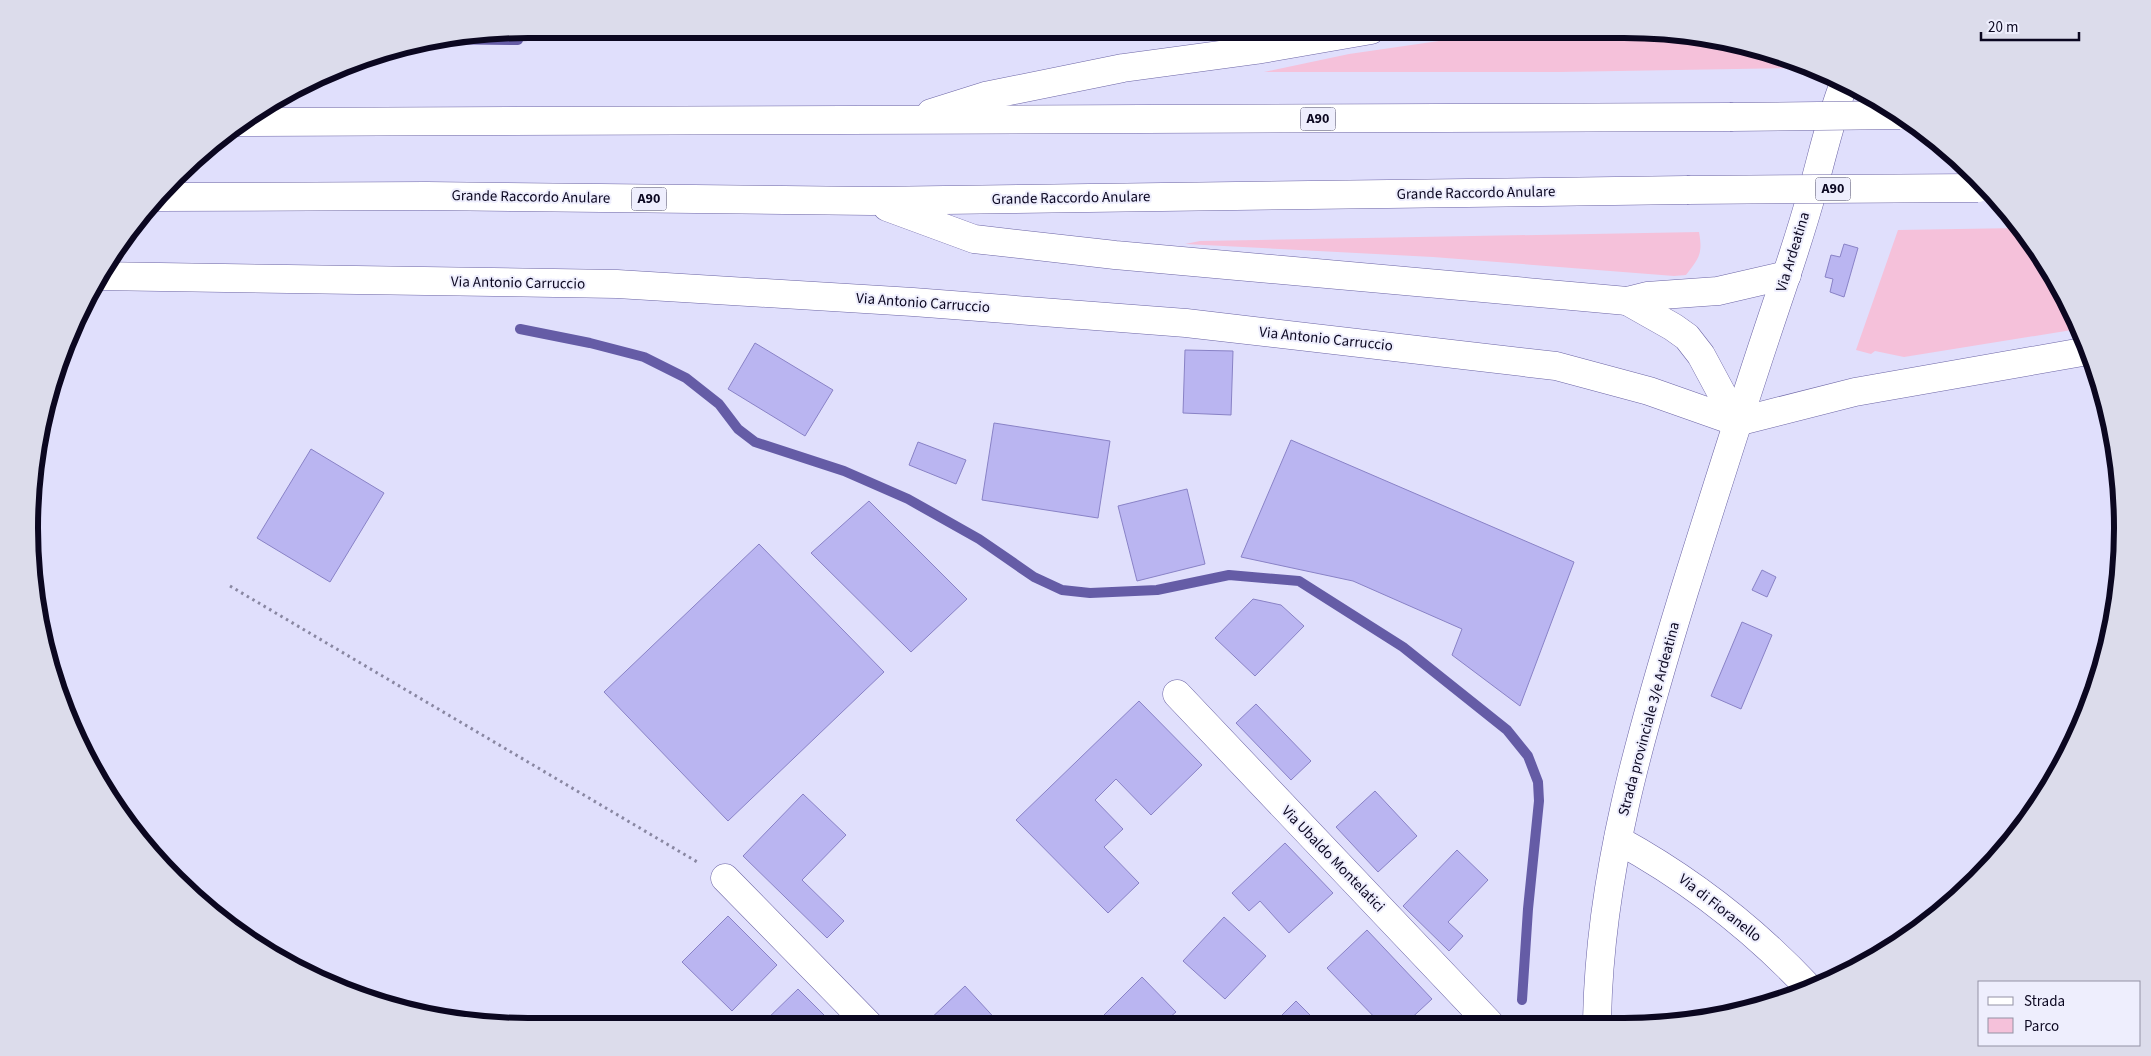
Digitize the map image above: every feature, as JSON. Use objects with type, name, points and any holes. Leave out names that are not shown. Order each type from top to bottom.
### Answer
[{"type":"main road","points":[[907,121],[985,96],[1105,72],[1325,38]]},
{"type":"main road","name":"Via Ardeatina","points":[[1737,422],[1787,276],[1842,89]]},
{"type":"main road","name":"A90","points":[[252,122],[907,121],[1888,115]]},
{"type":"main road","name":"Grande Raccordo Anulare","points":[[166,197],[427,196],[871,201],[1976,188]]},
{"type":"main road","points":[[871,201],[974,238],[1115,255],[1627,301],[1647,296],[1718,291],[1787,276]]},
{"type":"main road","name":"Via Antonio Carruccio","points":[[107,276],[617,284],[913,302],[1186,323],[1556,366],[1649,391],[1737,422]]},
{"type":"main road","points":[[1627,301],[1674,327],[1687,337],[1701,355],[1737,422],[1855,392],[2080,351]]},
{"type":"main road","name":"Strada provinciale 3/e Ardeatina","points":[[1597,1018],[1597,989],[1606,911],[1618,840],[1652,696],[1737,422]]},
{"type":"main road","name":"Via Ubaldo Montelatici","points":[[1177,694],[1484,1018]]},
{"type":"main road","name":"Via di Fioranello","points":[[1618,840],[1676,873],[1742,923],[1779,955],[1805,983]]},
{"type":"main road","points":[[725,878],[862,1018]]},
{"type":"path","points":[[230,586],[725,878]]},
{"type":"green space","points":[[1460,38],[1655,39],[1719,47],[1750,54],[1792,68],[1559,72],[1264,72],[1349,54]]},
{"type":"green space","points":[[2011,228],[2048,283],[2072,330],[1904,357],[1875,351],[1871,354],[1856,350],[1898,230]]},
{"type":"green space","points":[[1699,232],[1700,251],[1697,260],[1686,275],[1674,276],[1433,257],[1185,244],[1200,241]]},
{"type":"building","points":[[1844,244],[1858,248],[1844,297],[1830,292],[1833,279],[1825,277],[1831,255],[1840,257]]},
{"type":"building","points":[[755,343],[833,390],[805,436],[728,389]]},
{"type":"building","points":[[1185,350],[1233,351],[1231,415],[1183,413]]},
{"type":"building","points":[[994,423],[1110,441],[1098,518],[982,500]]},
{"type":"building","points":[[1291,440],[1574,562],[1520,706],[1452,655],[1462,629],[1353,581],[1241,557]]},
{"type":"building","points":[[918,442],[966,460],[956,484],[909,465]]},
{"type":"building","points":[[311,449],[384,493],[330,582],[257,538]]},
{"type":"building","points":[[1187,489],[1205,564],[1137,581],[1118,506]]},
{"type":"building","points":[[869,501],[967,599],[911,652],[811,553]]},
{"type":"building","points":[[759,544],[884,672],[728,821],[604,692]]},
{"type":"building","points":[[1762,570],[1776,577],[1767,597],[1752,590]]},
{"type":"building","points":[[1253,599],[1281,605],[1304,626],[1255,676],[1215,638]]},
{"type":"building","points":[[1742,622],[1772,635],[1741,709],[1711,696]]},
{"type":"building","points":[[1139,701],[1202,765],[1151,815],[1116,779],[1095,800],[1123,829],[1104,847],[1139,883],[1108,913],[1016,820]]},
{"type":"building","points":[[1256,704],[1311,761],[1291,780],[1236,723]]},
{"type":"building","points":[[1375,791],[1417,836],[1378,872],[1336,827]]},
{"type":"building","points":[[803,794],[846,835],[802,880],[844,921],[827,938],[743,856]]},
{"type":"building","points":[[1285,843],[1333,893],[1289,933],[1260,901],[1249,911],[1232,893]]},
{"type":"building","points":[[1457,850],[1488,880],[1448,922],[1463,936],[1449,951],[1403,906]]},
{"type":"building","points":[[728,916],[777,965],[732,1011],[682,962]]},
{"type":"building","points":[[1224,917],[1266,956],[1225,999],[1183,961]]},
{"type":"building","points":[[1367,930],[1432,999],[1411,1018],[1375,1018],[1327,968]]},
{"type":"building","points":[[1142,977],[1176,1012],[1169,1018],[1101,1018]]},
{"type":"building","points":[[965,986],[995,1018],[931,1018]]},
{"type":"building","points":[[798,989],[827,1018],[768,1018]]},
{"type":"building","points":[[1296,1001],[1313,1018],[1279,1018]]},
{"type":"waterway","points":[[489,40],[518,40]]},
{"type":"waterway","points":[[520,329],[590,343],[644,357],[686,378],[719,404],[738,429],[755,442],[844,471],[908,499],[979,539],[1034,577],[1062,590],[1090,593],[1157,590],[1229,575],[1299,581],[1403,647],[1507,730],[1528,756],[1538,782],[1539,801],[1528,909],[1522,1000]]}]
